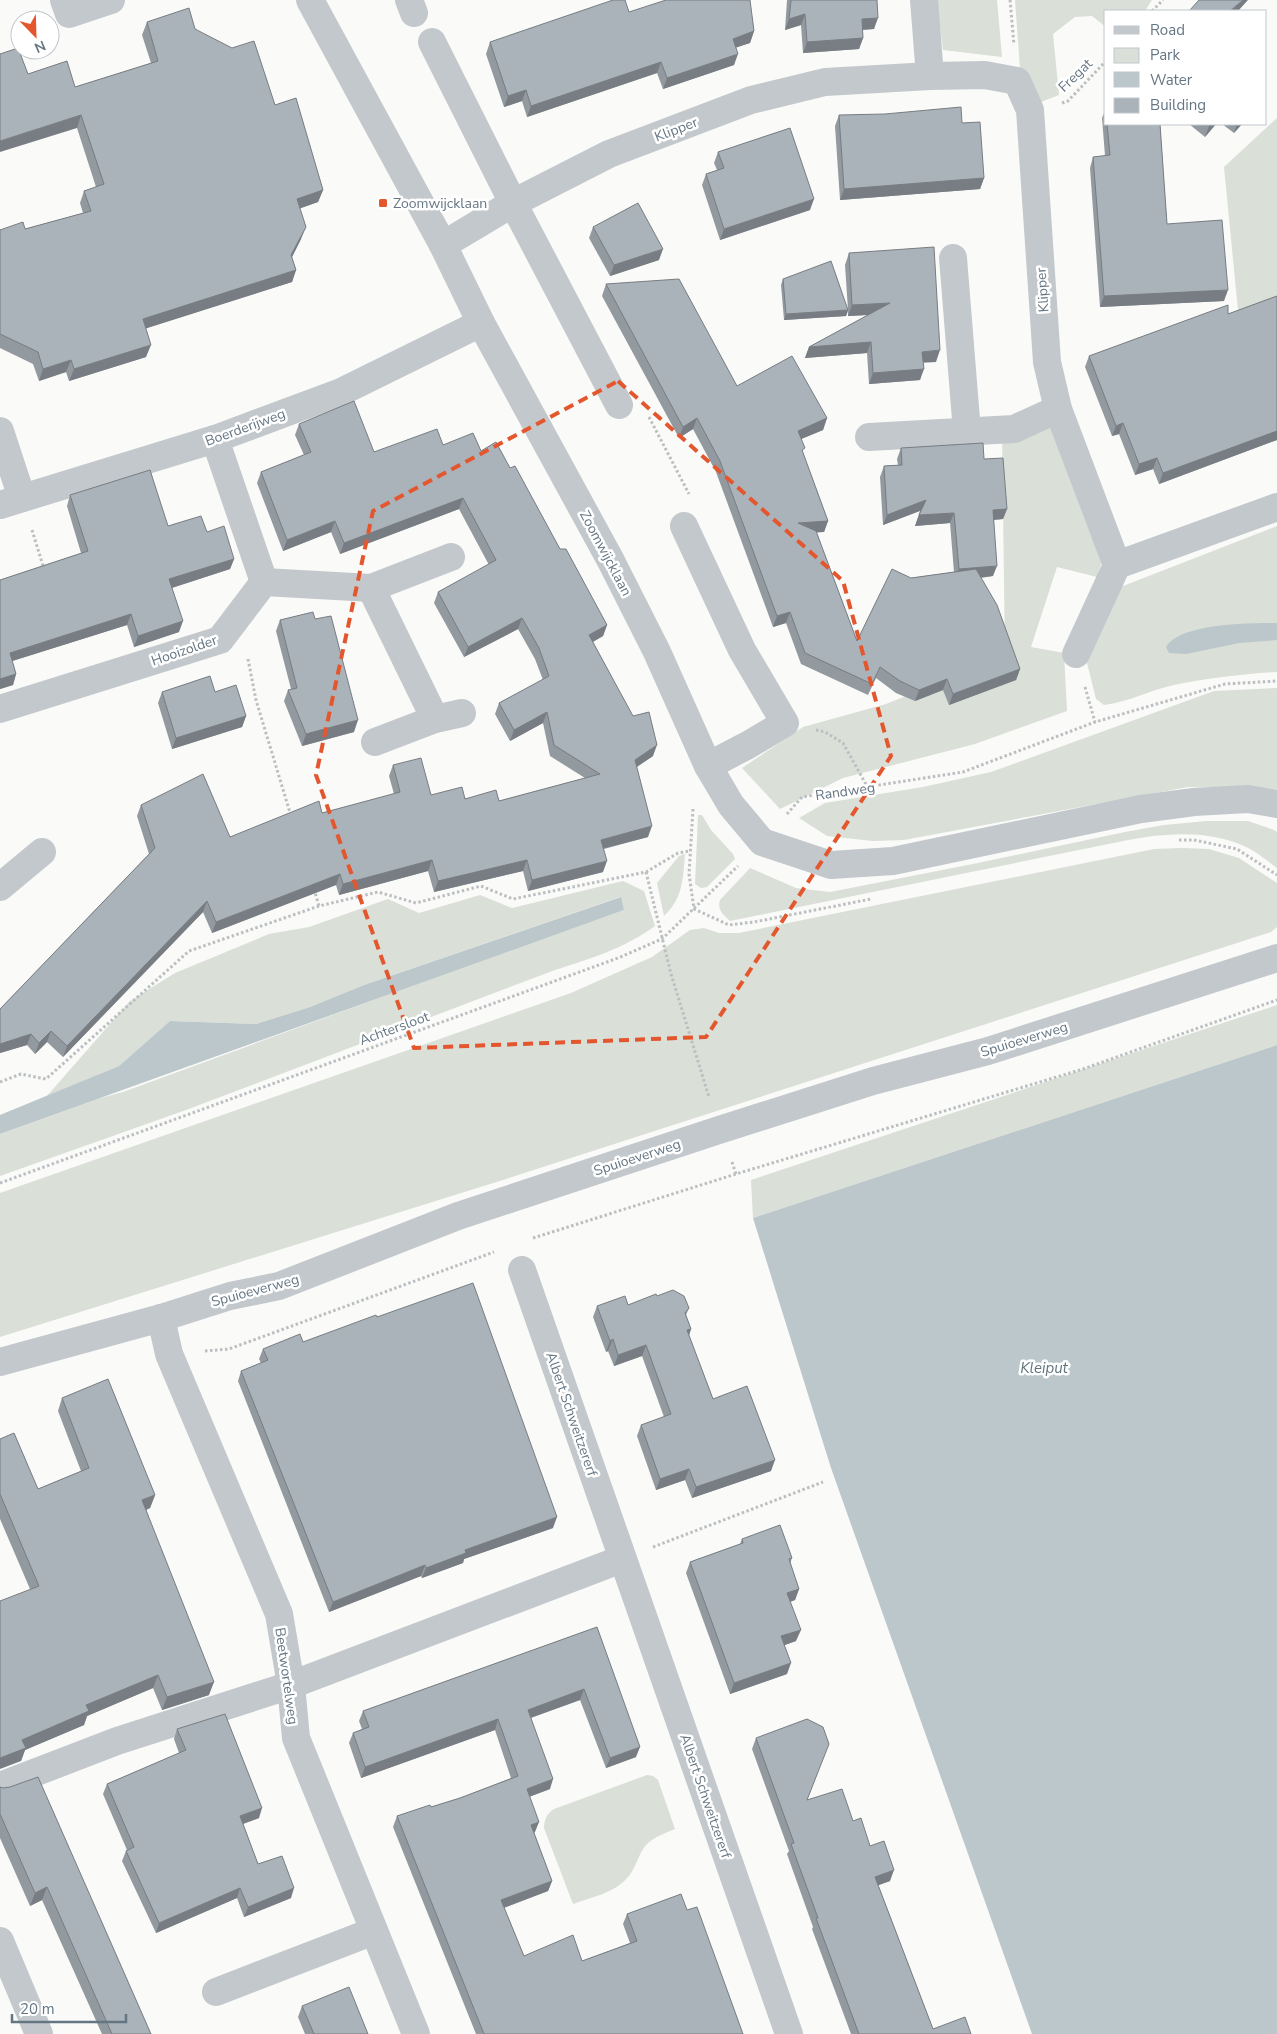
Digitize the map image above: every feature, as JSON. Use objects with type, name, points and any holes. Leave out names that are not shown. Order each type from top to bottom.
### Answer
[{"type":"street","points":[[64,0],[69,14],[111,0]]},
{"type":"street","name":"Zoomwijcklaan","points":[[310,0],[443,246],[481,323],[615,569],[657,652],[708,766],[731,806],[762,842]]},
{"type":"street","points":[[924,0],[930,76]]},
{"type":"street","points":[[432,42],[512,203],[619,405]]},
{"type":"street","name":"Klipper","points":[[443,246],[512,203],[610,154],[751,100],[825,82],[985,75],[1017,81],[1030,110],[1047,362],[1058,409],[1117,565]]},
{"type":"street","points":[[954,258],[967,432]]},
{"type":"street","name":"Boerderijweg","points":[[11,501],[214,439],[340,392],[481,323]]},
{"type":"street","points":[[869,437],[1014,429],[1058,409]]},
{"type":"street","points":[[0,431],[11,501]]},
{"type":"street","points":[[214,439],[264,582],[371,588],[451,557]]},
{"type":"street","points":[[1076,654],[1117,565],[1277,507]]},
{"type":"street","points":[[684,526],[742,650],[785,723],[708,766]]},
{"type":"street","name":"Hooizolder","points":[[0,709],[220,640],[264,582]]},
{"type":"street","points":[[371,588],[435,719]]},
{"type":"street","points":[[375,742],[435,719],[462,713]]},
{"type":"street","points":[[762,842],[831,865],[893,861],[1141,809],[1194,802],[1248,799],[1277,804]]},
{"type":"street","points":[[0,887],[42,852]]},
{"type":"street","name":"Spuioeverweg","points":[[0,1362],[161,1318],[230,1296],[279,1286],[458,1216],[719,1130],[873,1082],[988,1051],[1277,958]]},
{"type":"street","name":"Albert Schweitzererf","points":[[522,1270],[789,2034]]},
{"type":"street","name":"Beetwortelweg","points":[[161,1318],[168,1354],[279,1614],[291,1685],[296,1738],[416,2034]]},
{"type":"street","points":[[0,1786],[117,1741],[291,1685],[622,1559]]},
{"type":"street","points":[[216,1992],[374,1931]]},
{"type":"street","points":[[0,1941],[39,2034]]},
{"type":"path","points":[[1010,0],[1017,81]]},
{"type":"path","points":[[1153,10],[1163,0]]},
{"type":"path","name":"Fregat","points":[[1030,110],[1068,101],[1104,63]]},
{"type":"path","points":[[619,405],[649,416],[692,499],[684,526]]},
{"type":"path","points":[[11,501],[45,572]]},
{"type":"path","points":[[241,612],[256,700],[293,822]]},
{"type":"path","name":"Randweg","points":[[762,842],[802,797],[963,772],[1095,722],[1225,684],[1277,681]]},
{"type":"path","points":[[785,723],[825,732],[844,742],[868,788]]},
{"type":"path","points":[[708,766],[692,812],[689,874],[694,909],[729,925],[754,922],[880,896]]},
{"type":"path","points":[[1177,840],[1194,840],[1237,849],[1277,875]]},
{"type":"path","name":"Achtersloot","points":[[0,1183],[609,962],[662,939],[762,842]]},
{"type":"path","points":[[0,1082],[21,1074],[46,1079],[189,951],[318,906],[378,892],[416,903],[481,886],[513,899],[646,872],[678,853],[690,851]]},
{"type":"path","points":[[646,872],[662,939],[698,1058]]},
{"type":"path","points":[[313,887],[318,906]]},
{"type":"path","points":[[530,1239],[1083,1069],[1277,1000]]},
{"type":"path","points":[[168,1354],[229,1349],[503,1248]]},
{"type":"path","points":[[622,1559],[823,1482]]},
{"type":"highlighted area","points":[[618,381],[843,581],[891,756],[706,1037],[414,1048],[316,775],[373,511]]},
{"type":"green space","points":[[936,0],[997,0],[1002,57],[943,50]]},
{"type":"green space","points":[[1015,0],[1152,0],[1146,10],[1104,10],[1104,25],[1092,16],[1075,17],[1053,34],[1059,95],[1041,102],[1020,68]]},
{"type":"green space","points":[[1277,118],[1277,310],[1240,331],[1224,167]]},
{"type":"green space","points":[[1053,427],[1102,561],[1097,577],[1057,567],[1031,647],[1064,653],[1067,711],[975,744],[843,778],[780,809],[742,768],[803,727],[886,704],[1005,657],[1002,431]]},
{"type":"green space","points":[[1277,526],[1277,672],[1226,677],[1165,687],[1104,705],[1096,699],[1087,663],[1088,654],[1118,588]]},
{"type":"green space","points":[[1277,688],[1277,789],[1188,787],[904,840],[873,841],[827,836],[799,818],[825,803],[923,787],[991,772],[1214,691]]},
{"type":"green space","points":[[698,815],[702,815],[711,830],[733,854],[735,859],[707,887],[701,888],[695,884]]},
{"type":"green space","points":[[1207,821],[1248,821],[1277,832],[1277,868],[1244,846],[1216,837],[1187,834],[1157,836],[1128,840],[730,921],[721,912],[719,907],[720,900],[750,868],[796,888],[830,892],[1125,832],[1164,825]]},
{"type":"green space","points":[[1154,849],[1209,849],[1239,858],[1277,883],[1277,927],[1271,932],[506,1179],[0,1337],[0,1193],[571,993],[652,957],[690,930],[704,928],[719,933],[739,933]]},
{"type":"green space","points":[[685,854],[681,888],[675,902],[664,916],[657,883],[679,856]]},
{"type":"green space","points":[[623,881],[644,891],[655,926],[632,941],[186,1110],[0,1176],[0,1134],[97,1099],[123,1092],[624,910],[620,897],[364,985],[310,1007],[256,1024],[170,1021],[119,1066],[47,1096],[130,1001],[175,973],[269,934],[309,927],[388,899],[419,913],[480,895],[512,908]]},
{"type":"green space","points":[[1277,1005],[1277,1045],[753,1218],[751,1180]]},
{"type":"green space","points":[[647,1775],[653,1776],[658,1780],[675,1829],[657,1837],[646,1845],[630,1874],[617,1887],[573,1904],[544,1828],[546,1817],[554,1809]]},
{"type":"water","points":[[1277,623],[1277,640],[1239,643],[1186,654],[1169,653],[1166,647],[1174,639],[1200,629],[1234,624]]},
{"type":"water","points":[[621,897],[624,910],[0,1134],[0,1115],[119,1066],[170,1021],[256,1024],[310,1007],[364,985]]},
{"type":"water","name":"Kleiput","points":[[1277,1045],[1277,2034],[1032,2034],[831,1468],[753,1218]]},
{"type":"building","points":[[613,0],[625,0],[629,12],[666,0],[750,0],[754,31],[733,39],[738,54],[667,78],[661,62],[531,106],[526,90],[508,96],[490,42]]},
{"type":"building","points":[[791,0],[877,0],[878,18],[862,19],[863,38],[807,42],[805,14],[789,19]]},
{"type":"building","points":[[1199,0],[1243,0],[1231,10],[1190,10]]},
{"type":"building","points":[[189,8],[195,29],[232,48],[254,41],[275,105],[296,98],[323,190],[297,199],[306,227],[291,255],[296,270],[143,319],[151,345],[74,369],[71,360],[43,369],[38,352],[0,334],[0,230],[23,222],[25,229],[91,211],[84,191],[104,184],[81,115],[0,141],[0,54],[10,51],[10,60],[23,60],[28,74],[67,61],[75,87],[158,61],[147,22]]},
{"type":"building","points":[[961,107],[962,123],[980,122],[984,178],[844,189],[839,115],[885,114]]},
{"type":"building","points":[[1107,125],[1160,125],[1167,224],[1222,220],[1228,290],[1104,296],[1093,157],[1110,155]]},
{"type":"building","points":[[790,128],[814,199],[724,229],[706,174],[724,168],[718,152]]},
{"type":"building","points":[[638,203],[663,249],[614,265],[593,227]]},
{"type":"building","points":[[934,247],[940,350],[922,352],[924,369],[873,373],[871,342],[809,347],[890,303],[852,305],[849,253]]},
{"type":"building","points":[[831,261],[848,310],[786,314],[783,279]]},
{"type":"building","points":[[679,279],[737,386],[792,356],[827,418],[798,431],[805,448],[802,450],[828,521],[798,523],[816,531],[857,641],[892,569],[911,578],[976,569],[997,605],[1020,669],[953,694],[947,679],[919,690],[900,681],[880,667],[872,684],[805,653],[790,612],[777,616],[720,461],[697,418],[683,427],[606,284]]},
{"type":"building","points":[[1277,296],[1277,431],[1163,473],[1157,458],[1139,464],[1123,423],[1116,426],[1089,356],[1228,305],[1228,314]]},
{"type":"building","points":[[354,401],[374,452],[437,429],[443,445],[473,433],[481,451],[496,442],[510,468],[515,466],[560,549],[566,549],[607,625],[589,635],[633,716],[649,712],[657,745],[635,760],[652,826],[601,840],[607,861],[532,880],[527,860],[438,881],[432,860],[343,884],[340,874],[216,922],[207,901],[67,1046],[51,1031],[39,1043],[31,1034],[0,1044],[0,1009],[155,848],[141,805],[203,774],[230,837],[319,801],[322,813],[400,792],[393,765],[421,758],[431,795],[462,787],[465,799],[496,790],[499,801],[600,774],[554,745],[547,712],[514,730],[499,703],[549,676],[539,648],[522,618],[468,647],[438,592],[496,560],[463,498],[344,543],[335,521],[287,540],[261,472],[311,452],[299,424]]},
{"type":"building","points":[[983,443],[984,459],[1003,458],[1007,509],[993,510],[997,566],[959,569],[954,513],[919,515],[926,500],[887,515],[884,466],[902,465],[901,448]]},
{"type":"building","points":[[150,470],[168,526],[201,516],[207,532],[224,526],[234,559],[169,579],[183,621],[138,636],[131,614],[10,653],[16,674],[0,679],[0,580],[88,551],[70,495]]},
{"type":"building","points":[[313,612],[315,619],[331,616],[358,720],[306,734],[288,690],[297,688],[280,620]]},
{"type":"building","points":[[210,676],[215,692],[236,685],[246,716],[176,738],[162,692]]},
{"type":"building","points":[[473,1283],[557,1517],[465,1550],[466,1553],[426,1568],[425,1565],[333,1602],[241,1371],[268,1360],[263,1349],[300,1334],[303,1342],[376,1315],[377,1317]]},
{"type":"building","points":[[673,1290],[684,1296],[689,1308],[685,1313],[691,1329],[687,1330],[713,1399],[747,1386],[775,1460],[696,1487],[689,1469],[660,1479],[641,1425],[671,1414],[646,1345],[618,1355],[613,1339],[610,1341],[597,1306],[625,1296],[628,1305],[656,1294],[657,1296]]},
{"type":"building","points":[[108,1379],[155,1495],[142,1500],[214,1682],[167,1697],[158,1675],[86,1705],[89,1711],[22,1740],[26,1748],[0,1758],[0,1601],[39,1586],[0,1494],[0,1439],[14,1433],[38,1489],[89,1468],[62,1398]]},
{"type":"building","points":[[780,1525],[792,1558],[789,1559],[799,1589],[787,1593],[801,1630],[781,1636],[791,1663],[734,1683],[690,1562],[743,1543],[742,1539]]},
{"type":"building","points":[[597,1627],[640,1747],[610,1758],[584,1689],[528,1710],[553,1779],[527,1789],[539,1822],[531,1825],[552,1881],[501,1900],[524,1956],[573,1935],[582,1961],[637,1941],[627,1914],[681,1894],[687,1910],[697,1907],[743,2034],[484,2034],[397,1816],[430,1805],[431,1807],[460,1798],[518,1776],[498,1719],[365,1767],[353,1733],[369,1727],[363,1711]]},
{"type":"building","points":[[225,1714],[262,1808],[240,1816],[258,1864],[282,1856],[294,1888],[248,1907],[240,1888],[159,1923],[126,1851],[134,1847],[107,1784],[186,1750],[177,1729]]},
{"type":"building","points":[[807,1719],[823,1727],[829,1744],[807,1800],[842,1789],[853,1821],[861,1818],[870,1846],[884,1841],[894,1870],[875,1877],[933,2029],[965,2017],[971,2034],[859,2034],[816,1918],[818,1918],[791,1844],[794,1843],[756,1738]]},
{"type":"building","points":[[38,1777],[151,2034],[112,2034],[47,1887],[35,1893],[0,1814],[0,1787],[10,1787]]},
{"type":"building","points":[[349,1987],[368,2034],[314,2034],[302,2006]]},
{"type":"place","name":"Zoomwijcklaan","points":[[383,203]]}]
